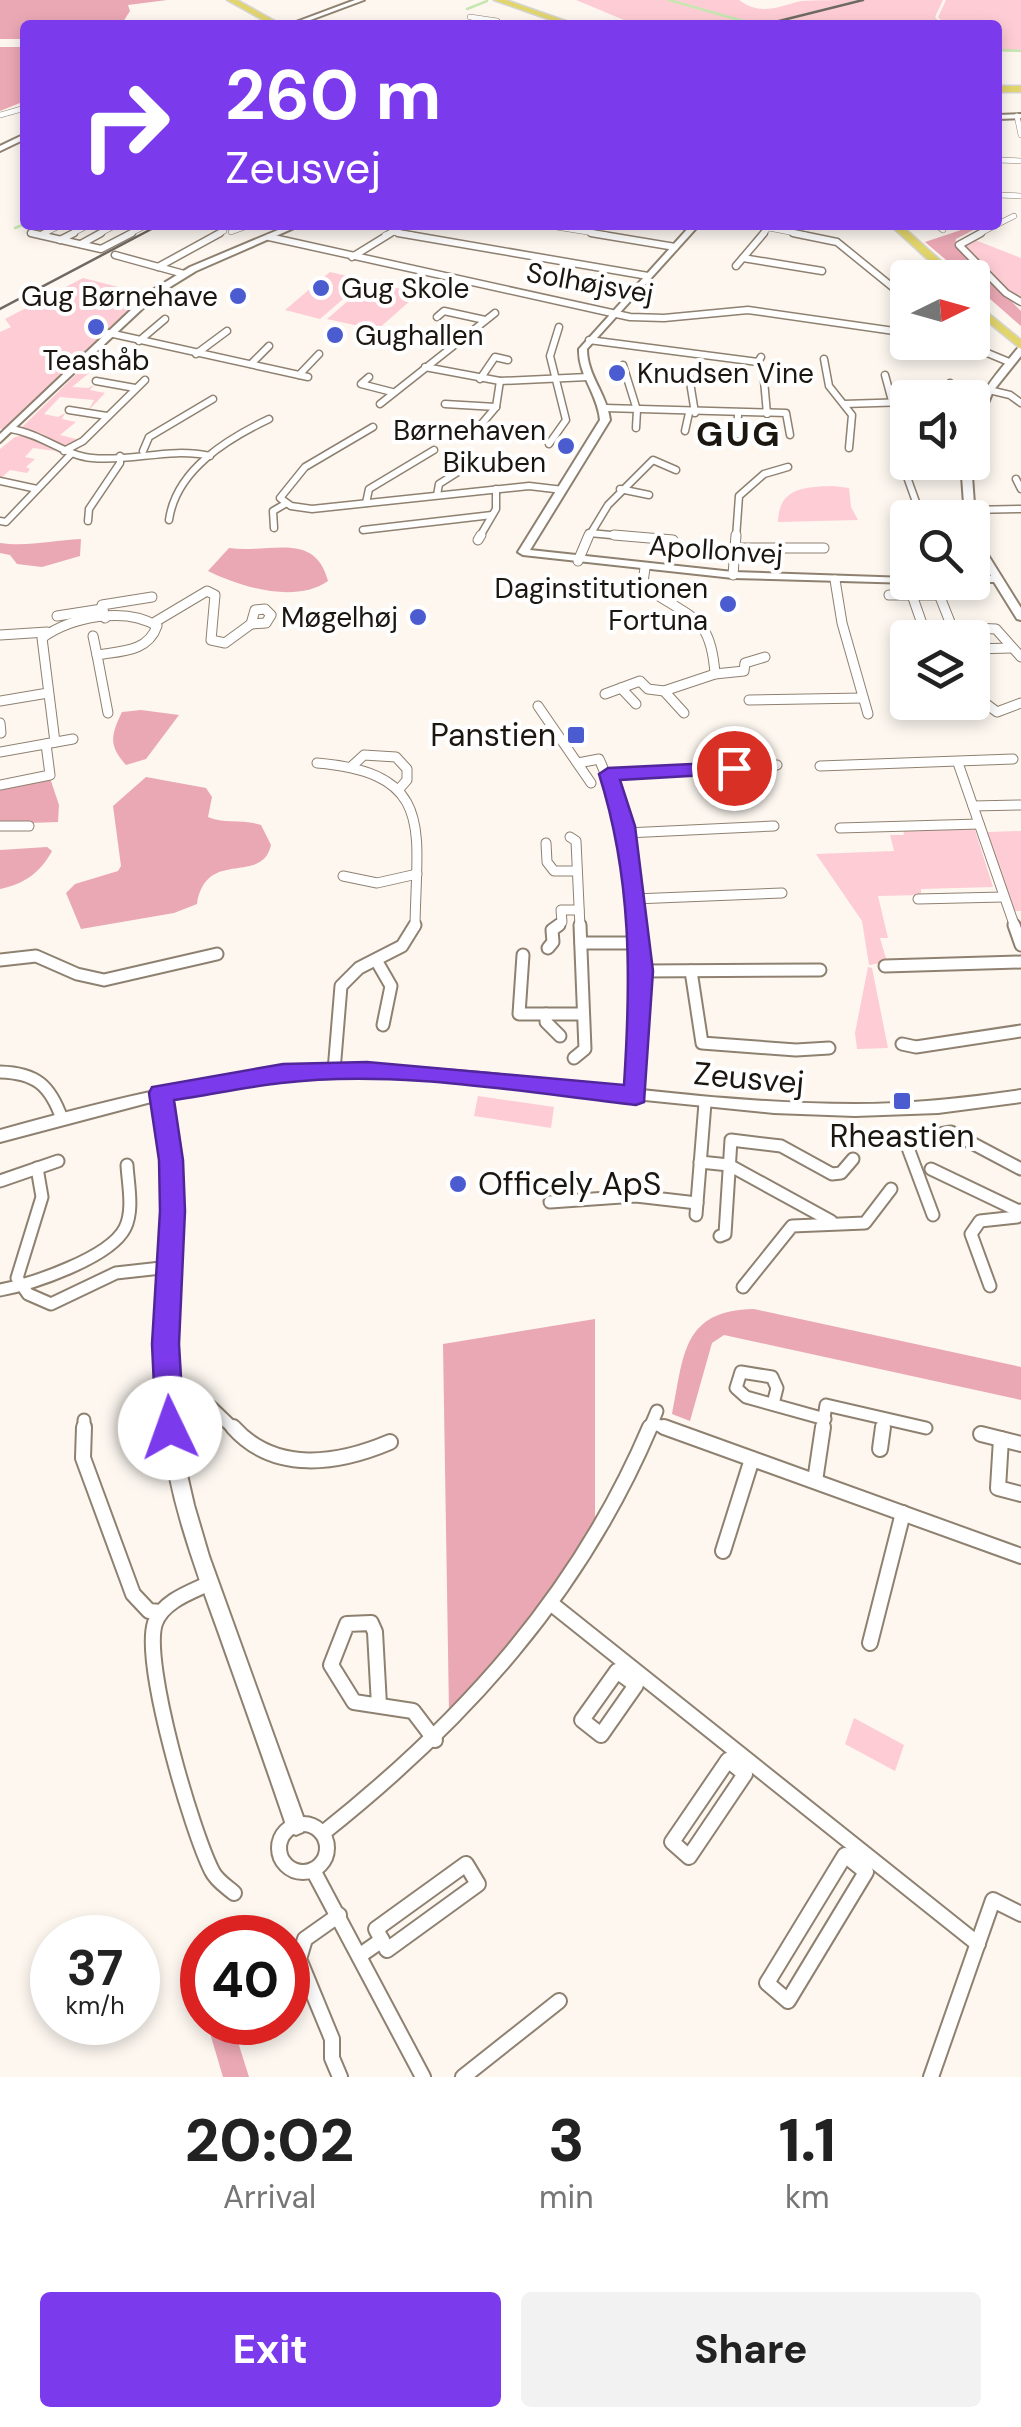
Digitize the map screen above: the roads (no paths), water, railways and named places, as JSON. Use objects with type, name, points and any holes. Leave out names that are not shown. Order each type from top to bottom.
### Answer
[{"type":"highway","points":[[228,0],[254,20]]},
{"type":"highway","points":[[228,0],[268,20]]},
{"type":"highway","points":[[497,0],[546,20]]},
{"type":"highway","points":[[497,0],[558,20]]},
{"type":"highway","points":[[511,0],[571,20]]},
{"type":"highway","points":[[523,0],[573,20]]},
{"type":"highway","points":[[245,15],[258,20]]},
{"type":"highway","points":[[889,230],[923,260]]},
{"type":"highway","points":[[900,230],[935,260]]},
{"type":"highway","points":[[990,307],[1021,334]]},
{"type":"highway","points":[[990,320],[1021,348]]},
{"type":"street","points":[[307,20],[365,0]]},
{"type":"street","points":[[317,20],[365,0]]},
{"type":"street","points":[[470,17],[490,20]]},
{"type":"street","points":[[1019,116],[1021,135]]},
{"type":"street","points":[[1002,222],[1014,216]]},
{"type":"street","points":[[40,235],[51,230]]},
{"type":"street","points":[[60,240],[79,230]]},
{"type":"street","points":[[80,244],[107,230]]},
{"type":"street","points":[[31,233],[103,248],[137,230]]},
{"type":"street","points":[[158,267],[234,230]]},
{"type":"street","points":[[0,439],[149,296],[184,274],[285,230]]},
{"type":"street","points":[[352,258],[396,230]]},
{"type":"street","points":[[574,230],[675,247]]},
{"type":"street","points":[[274,528],[273,510],[286,504],[312,509],[496,489],[537,486],[564,490],[602,432],[605,408],[582,360],[589,340],[690,230]]},
{"type":"street","points":[[736,266],[767,230]]},
{"type":"street","points":[[786,230],[836,242],[890,285]]},
{"type":"street","points":[[988,230],[960,245],[1021,302]]},
{"type":"street","points":[[392,232],[648,276]]},
{"type":"street","name":"Solhøjsvej","points":[[268,237],[613,314],[664,318],[748,310],[890,330]]},
{"type":"street","points":[[116,255],[184,274]]},
{"type":"street","points":[[743,258],[822,271]]},
{"type":"street","points":[[438,317],[444,311],[485,320]]},
{"type":"street","points":[[380,404],[495,313]]},
{"type":"street","points":[[139,340],[165,319]]},
{"type":"street","points":[[549,444],[566,420],[564,400],[548,351],[559,326]]},
{"type":"street","points":[[196,354],[227,331]]},
{"type":"street","points":[[109,333],[308,377]]},
{"type":"street","points":[[406,346],[416,336],[454,344]]},
{"type":"street","points":[[589,340],[755,362],[760,357]]},
{"type":"street","points":[[252,364],[269,346]]},
{"type":"street","points":[[990,387],[1021,348]]},
{"type":"street","points":[[990,352],[1011,360]]},
{"type":"street","points":[[299,375],[319,354]]},
{"type":"street","points":[[480,380],[495,357],[508,360]]},
{"type":"street","points":[[824,359],[829,386],[853,419],[849,448]]},
{"type":"street","points":[[623,364],[637,410],[636,428]]},
{"type":"street","points":[[425,367],[480,380],[556,381],[588,377]]},
{"type":"street","points":[[885,375],[890,394]]},
{"type":"street","points":[[685,431],[692,413],[690,376]]},
{"type":"street","points":[[369,377],[361,384],[392,392]]},
{"type":"street","points":[[0,521],[6,522],[68,452],[146,380]]},
{"type":"street","points":[[764,380],[767,414]]},
{"type":"street","points":[[96,381],[135,388]]},
{"type":"street","points":[[479,427],[496,408],[500,381]]},
{"type":"street","points":[[990,390],[1010,395],[1021,403]]},
{"type":"street","points":[[143,451],[149,437],[214,399]]},
{"type":"street","points":[[844,404],[890,401]]},
{"type":"street","points":[[444,404],[496,408]]},
{"type":"street","points":[[605,408],[738,415],[786,413],[790,435]]},
{"type":"street","points":[[69,410],[107,416]]},
{"type":"street","points":[[737,434],[738,415]]},
{"type":"street","points":[[168,520],[168,510],[181,486],[210,456],[269,420]]},
{"type":"street","points":[[286,504],[281,491],[292,477],[374,426]]},
{"type":"street","points":[[11,429],[38,434],[68,452],[120,456],[172,448],[210,456]]},
{"type":"street","points":[[366,503],[369,489],[434,450]]},
{"type":"street","points":[[88,521],[89,509],[120,463],[120,456]]},
{"type":"street","points":[[578,561],[589,533],[620,488],[654,460],[676,470]]},
{"type":"street","points":[[437,496],[438,484],[454,472],[506,463]]},
{"type":"street","points":[[733,575],[739,496],[764,474],[788,467]]},
{"type":"street","points":[[1016,479],[1021,489]]},
{"type":"street","points":[[0,481],[38,488]]},
{"type":"street","points":[[620,488],[649,495]]},
{"type":"street","points":[[478,540],[498,502],[496,489]]},
{"type":"street","name":"Apollonvej","points":[[564,490],[520,557],[733,575],[890,580]]},
{"type":"street","points":[[990,510],[1021,504]]},
{"type":"street","points":[[363,530],[492,514]]},
{"type":"street","points":[[589,533],[673,540]]},
{"type":"street","points":[[734,548],[824,548]]},
{"type":"street","points":[[990,566],[1019,611]]},
{"type":"street","points":[[645,568],[643,579],[648,589],[707,630],[713,642],[715,674]]},
{"type":"street","points":[[990,579],[996,579]]},
{"type":"street","points":[[836,580],[842,623],[868,714]]},
{"type":"street","points":[[155,622],[207,591],[215,595],[212,640],[224,643],[251,624]]},
{"type":"street","points":[[103,614],[102,605],[152,598]]},
{"type":"street","points":[[940,600],[952,627],[996,630],[1021,657]]},
{"type":"street","points":[[0,635],[47,632],[103,614]]},
{"type":"street","points":[[57,616],[136,614],[155,622]]},
{"type":"street","points":[[97,654],[145,644],[156,634],[155,622]]},
{"type":"street","points":[[0,785],[50,775],[48,693],[40,644],[47,632]]},
{"type":"street","points":[[93,636],[108,713]]},
{"type":"street","points":[[990,648],[1012,648]]},
{"type":"street","points":[[605,694],[640,681],[648,689],[664,691],[715,674],[738,674],[744,671],[744,663],[765,657]]},
{"type":"street","points":[[621,688],[636,704]]},
{"type":"street","points":[[664,691],[684,714]]},
{"type":"street","points":[[0,701],[48,693]]},
{"type":"street","points":[[749,700],[863,698]]},
{"type":"street","points":[[990,707],[997,712],[1021,703]]},
{"type":"street","points":[[538,706],[591,784]]},
{"type":"street","points":[[0,723],[1,732]]},
{"type":"street","points":[[0,752],[73,739]]},
{"type":"street","points":[[352,766],[364,755],[396,757],[407,769],[400,788]]},
{"type":"street","points":[[578,763],[599,758],[608,774],[626,833],[642,971],[636,1096]]},
{"type":"street","points":[[820,766],[1013,759]]},
{"type":"street","points":[[317,763],[352,766],[390,779],[400,788],[414,811],[418,874],[416,929],[402,946],[349,975],[341,986],[334,1071]]},
{"type":"street","points":[[958,763],[1020,941]]},
{"type":"street","points":[[608,774],[777,765]]},
{"type":"street","points":[[973,806],[1021,805]]},
{"type":"street","points":[[840,828],[978,824]]},
{"type":"street","points":[[0,826],[29,826]]},
{"type":"street","points":[[626,833],[774,826]]},
{"type":"street","points":[[570,837],[576,842],[585,1050],[574,1058]]},
{"type":"street","points":[[546,844],[546,862],[554,871],[578,871]]},
{"type":"street","points":[[343,876],[377,882],[418,874]]},
{"type":"street","points":[[634,899],[782,892]]},
{"type":"street","points":[[918,899],[1003,897]]},
{"type":"street","points":[[548,948],[552,930],[562,922],[561,910],[579,910]]},
{"type":"street","points":[[581,943],[639,943]]},
{"type":"street","points":[[0,960],[44,956],[85,978],[104,980],[217,954]]},
{"type":"street","points":[[523,955],[519,1014],[584,1014]]},
{"type":"street","points":[[376,960],[394,987],[393,1002],[383,1025]]},
{"type":"street","points":[[885,966],[1021,962]]},
{"type":"street","points":[[691,970],[702,1043],[796,1050],[829,1048]]},
{"type":"street","points":[[642,971],[820,970]]},
{"type":"street","points":[[546,1014],[546,1022],[560,1036]]},
{"type":"street","points":[[902,1044],[933,1045],[1021,1031]]},
{"type":"street","name":"Zeusvej","points":[[0,1136],[161,1093],[232,1079],[334,1071],[429,1074],[774,1110],[864,1111],[962,1105],[1021,1096]]},
{"type":"street","points":[[0,1072],[26,1074],[47,1084],[62,1118]]},
{"type":"street","points":[[161,1093],[171,1160],[165,1344],[179,1481],[210,1583],[296,1825]]},
{"type":"street","points":[[550,1202],[636,1196],[696,1209],[705,1103]]},
{"type":"street","points":[[934,1215],[908,1148],[916,1138],[951,1132],[1021,1170]]},
{"type":"street","points":[[720,1236],[725,1234],[731,1140],[781,1146],[832,1174],[842,1173],[852,1159]]},
{"type":"street","points":[[0,1182],[58,1161]]},
{"type":"street","points":[[700,1162],[728,1165],[841,1226],[865,1223],[891,1189]]},
{"type":"street","points":[[0,1290],[22,1287],[53,1274],[123,1232],[128,1165]]},
{"type":"street","points":[[37,1168],[44,1187],[42,1197],[17,1268],[22,1287],[38,1302],[58,1303],[114,1274],[170,1267]]},
{"type":"street","points":[[931,1170],[1021,1211],[1017,1216],[980,1221],[970,1234],[990,1286]]},
{"type":"street","points":[[743,1288],[807,1208]]},
{"type":"street","points":[[792,1226],[832,1221]]},
{"type":"street","points":[[774,1404],[825,1419]]},
{"type":"street","points":[[170,1414],[210,1406],[254,1446],[298,1460],[357,1456],[390,1442]]},
{"type":"street","points":[[815,1481],[826,1406],[926,1428]]},
{"type":"street","points":[[323,1833],[378,1792],[436,1740],[518,1653],[605,1528],[654,1417],[752,1459],[1021,1556]]},
{"type":"street","points":[[880,1449],[884,1418]]},
{"type":"street","points":[[84,1420],[83,1458],[133,1594],[149,1611],[161,1612]]},
{"type":"street","points":[[980,1434],[1021,1444]]},
{"type":"street","points":[[1001,1439],[998,1488],[1021,1494]]},
{"type":"street","points":[[724,1550],[752,1459]]},
{"type":"street","points":[[870,1643],[903,1513]]},
{"type":"street","points":[[210,1583],[176,1598],[161,1612],[153,1630],[154,1678],[213,1874],[234,1892]]},
{"type":"street","points":[[554,1605],[629,1672],[858,1857],[978,1944]]},
{"type":"street","points":[[379,1705],[375,1632],[371,1623],[360,1620],[348,1624],[331,1666],[354,1702],[413,1711],[436,1740]]},
{"type":"street","points":[[728,1760],[740,1761],[746,1774],[690,1857],[672,1842],[728,1760]]},
{"type":"street","points":[[311,1824],[323,1833],[324,1857],[314,1870],[292,1871],[282,1860],[281,1844],[296,1825],[311,1824]]},
{"type":"street","points":[[845,1856],[858,1857],[866,1872],[788,2001],[767,1982],[845,1856]]},
{"type":"street","points":[[466,1864],[478,1884],[387,1950],[382,1940],[376,1929],[466,1864]]},
{"type":"street","points":[[314,1870],[424,2077]]},
{"type":"street","points":[[931,2077],[993,1900],[1021,1914]]},
{"type":"street","points":[[339,1915],[305,1939],[299,1959],[332,2039],[332,2058],[340,2077]]},
{"type":"street","points":[[360,1956],[382,1940]]},
{"type":"street","points":[[463,2077],[559,2001]]},
{"type":"waterway","points":[[669,0],[739,20]]},
{"type":"waterway","points":[[467,9],[487,1]]},
{"type":"waterway","points":[[1002,50],[1021,51]]},
{"type":"waterway","points":[[15,228],[20,226]]},
{"type":"railway","points":[[783,20],[863,0]]},
{"type":"railway","points":[[0,309],[150,230]]},
{"type":"place","name":"Gug Skole","points":[[321,288]]},
{"type":"place","name":"Gug Børnehave","points":[[238,296]]},
{"type":"place","name":"Teashåb","points":[[96,327]]},
{"type":"place","name":"Gughallen","points":[[335,335]]},
{"type":"place","name":"Knudsen Vine","points":[[617,373]]},
{"type":"place","name":"Børnehaven Bikuben","points":[[566,446]]},
{"type":"place","name":"Daginstitutionen Fortuna","points":[[728,604]]},
{"type":"place","name":"Møgelhøj","points":[[418,617]]},
{"type":"place","name":"Panstien","points":[[576,735]]},
{"type":"place","name":"Rheastien","points":[[902,1101]]},
{"type":"place","name":"Officely ApS","points":[[458,1184]]},
{"type":"district","name":"GUG","points":[[739,434]]}]
